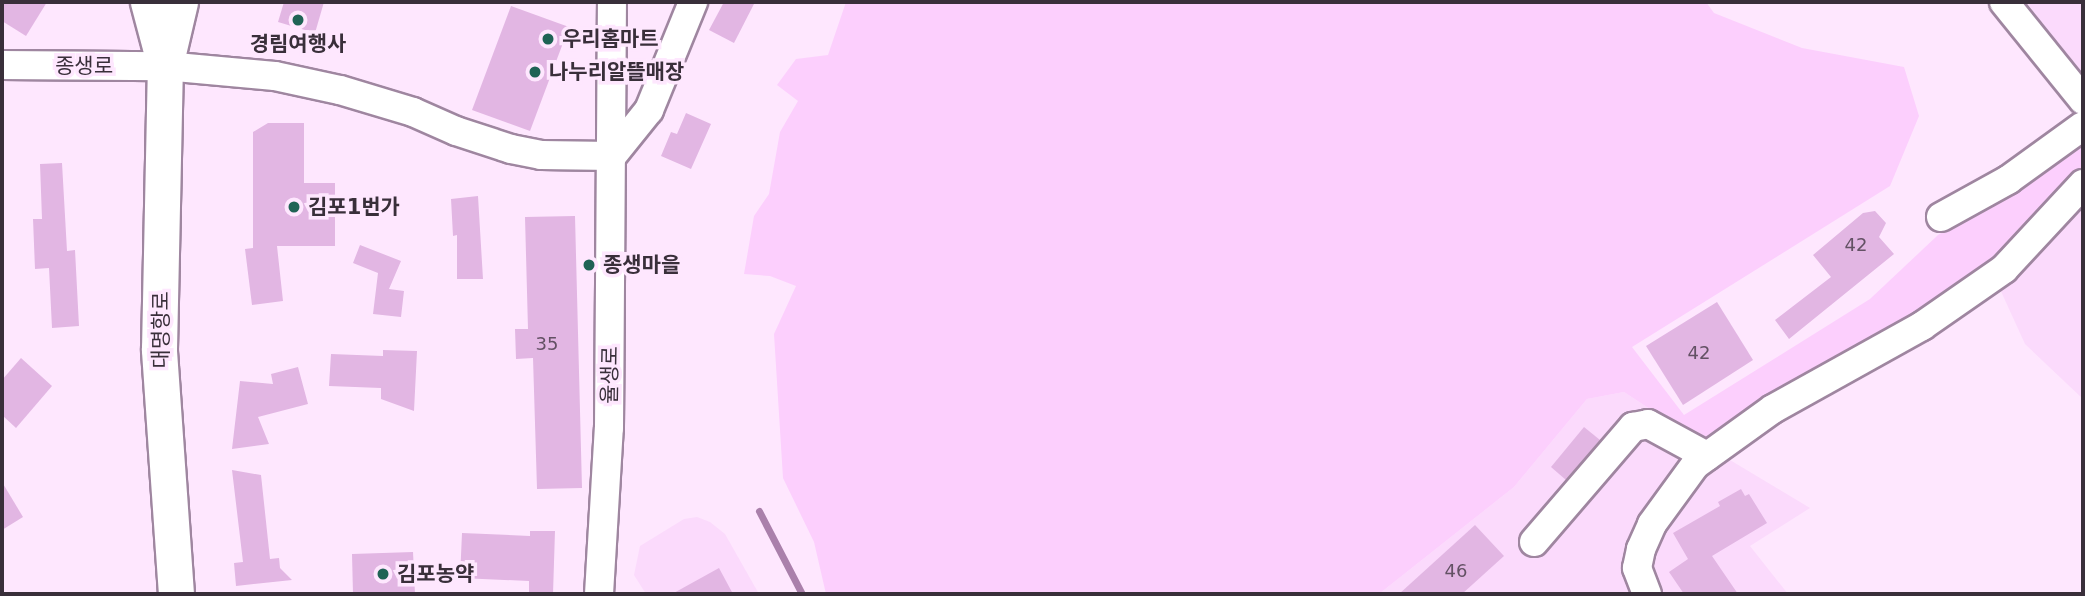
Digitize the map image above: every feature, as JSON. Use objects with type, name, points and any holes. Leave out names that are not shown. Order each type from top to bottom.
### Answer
[{"type":"main road","name":"대명항로","points":[[148,2],[165,66]]},
{"type":"main road","name":"대명항로","points":[[176,594],[159,349],[165,66],[180,2]]},
{"type":"street","name":"율생로","points":[[599,594],[609,428],[612,2]]},
{"type":"street","points":[[165,66],[275,76],[327,87],[413,112],[456,131],[541,155],[612,156],[649,110],[693,2]]},
{"type":"street","points":[[2004,2],[2083,100]]},
{"type":"street","name":"종생로","points":[[2,65],[165,66]]},
{"type":"street","points":[[1941,217],[2008,180],[2083,126]]},
{"type":"street","points":[[1647,594],[1637,568],[1640,549],[1652,524],[1695,465],[1773,409],[1922,326],[2004,269],[2083,184]]},
{"type":"street","points":[[1534,542],[1633,427],[1648,425],[1707,456]]},
{"type":"shaded area","points":[[846,2],[1706,2],[1714,13],[1802,48],[1904,67],[1919,116],[1890,186],[1632,347],[1684,415],[1870,299],[1938,235],[2080,147],[2083,151],[2083,174],[2003,262],[1894,331],[1700,442],[1624,392],[1587,399],[1514,487],[1379,594],[826,594],[814,542],[783,478],[774,334],[796,286],[770,276],[744,274],[754,216],[769,194],[780,132],[798,101],[777,85],[796,59],[828,55]]},
{"type":"shaded area","points":[[2027,2],[2083,2],[2083,83],[2049,36]]},
{"type":"shaded area","points":[[2083,195],[2083,399],[2025,344],[1999,287]]},
{"type":"shaded area","points":[[1624,392],[1700,442],[1810,508],[1750,546],[1788,594],[1379,594],[1514,487],[1587,399]]},
{"type":"shaded area","points":[[697,517],[710,522],[725,534],[759,594],[646,594],[634,575],[640,546],[684,519]]},
{"type":"building","points":[[2,2],[47,2],[26,36],[2,21]]},
{"type":"building","points":[[284,2],[324,2],[315,33],[278,22]]},
{"type":"building","points":[[724,2],[755,2],[734,43],[709,30]]},
{"type":"building","points":[[511,6],[569,27],[530,131],[472,110]]},
{"type":"building","points":[[686,113],[711,124],[691,169],[661,156],[671,132],[677,134]]},
{"type":"building","name":"김포1번가","points":[[268,123],[304,123],[304,183],[335,183],[335,246],[277,246],[283,301],[252,305],[245,249],[253,248],[253,132]]},
{"type":"building","points":[[62,163],[67,251],[75,250],[79,326],[52,328],[49,268],[35,269],[33,219],[42,219],[40,164]]},
{"type":"building","points":[[478,196],[483,279],[457,279],[457,235],[453,236],[451,199]]},
{"type":"building","points":[[1875,211],[1886,223],[1879,237],[1894,254],[1789,339],[1775,320],[1831,277],[1813,255],[1863,213]]},
{"type":"building","points":[[575,216],[582,488],[537,489],[533,358],[516,359],[515,329],[528,329],[525,217]]},
{"type":"building","points":[[360,245],[401,261],[389,289],[404,291],[401,317],[373,314],[378,273],[353,263]]},
{"type":"building","points":[[1717,302],[1753,360],[1683,405],[1646,346]]},
{"type":"building","points":[[383,350],[417,351],[414,411],[381,399],[381,388],[329,386],[331,354],[383,356]]},
{"type":"building","points":[[21,358],[52,386],[16,428],[2,415],[2,380]]},
{"type":"building","points":[[298,367],[308,404],[258,417],[269,444],[232,449],[240,381],[273,384],[271,374]]},
{"type":"building","points":[[1584,427],[1600,440],[1566,480],[1551,467]]},
{"type":"building","points":[[232,470],[261,475],[270,559],[279,558],[280,568],[292,580],[236,586],[234,563],[243,562]]},
{"type":"building","points":[[2,482],[23,517],[2,530]]},
{"type":"building","points":[[1741,489],[1745,496],[1749,494],[1767,523],[1712,556],[1738,594],[1684,594],[1669,572],[1688,559],[1673,533],[1720,506],[1718,502]]},
{"type":"building","points":[[1475,525],[1504,556],[1462,594],[1399,594]]},
{"type":"building","points":[[530,531],[555,531],[553,594],[529,594],[529,581],[460,578],[462,533],[530,536]]},
{"type":"building","name":"김포농약","points":[[413,552],[415,594],[353,594],[352,554]]},
{"type":"building","points":[[719,568],[733,594],[672,594]]},
{"type":"waterway","points":[[759,511],[802,594]]},
{"type":"place","name":"경림여행사","points":[[298,20]]},
{"type":"place","name":"우리홈마트","points":[[548,39]]},
{"type":"place","name":"나누리알뜰매장","points":[[535,72]]},
{"type":"place","name":"김포1번가","points":[[294,207]]},
{"type":"place","name":"종생마을","points":[[589,265]]},
{"type":"place","name":"김포농약","points":[[383,574]]}]
